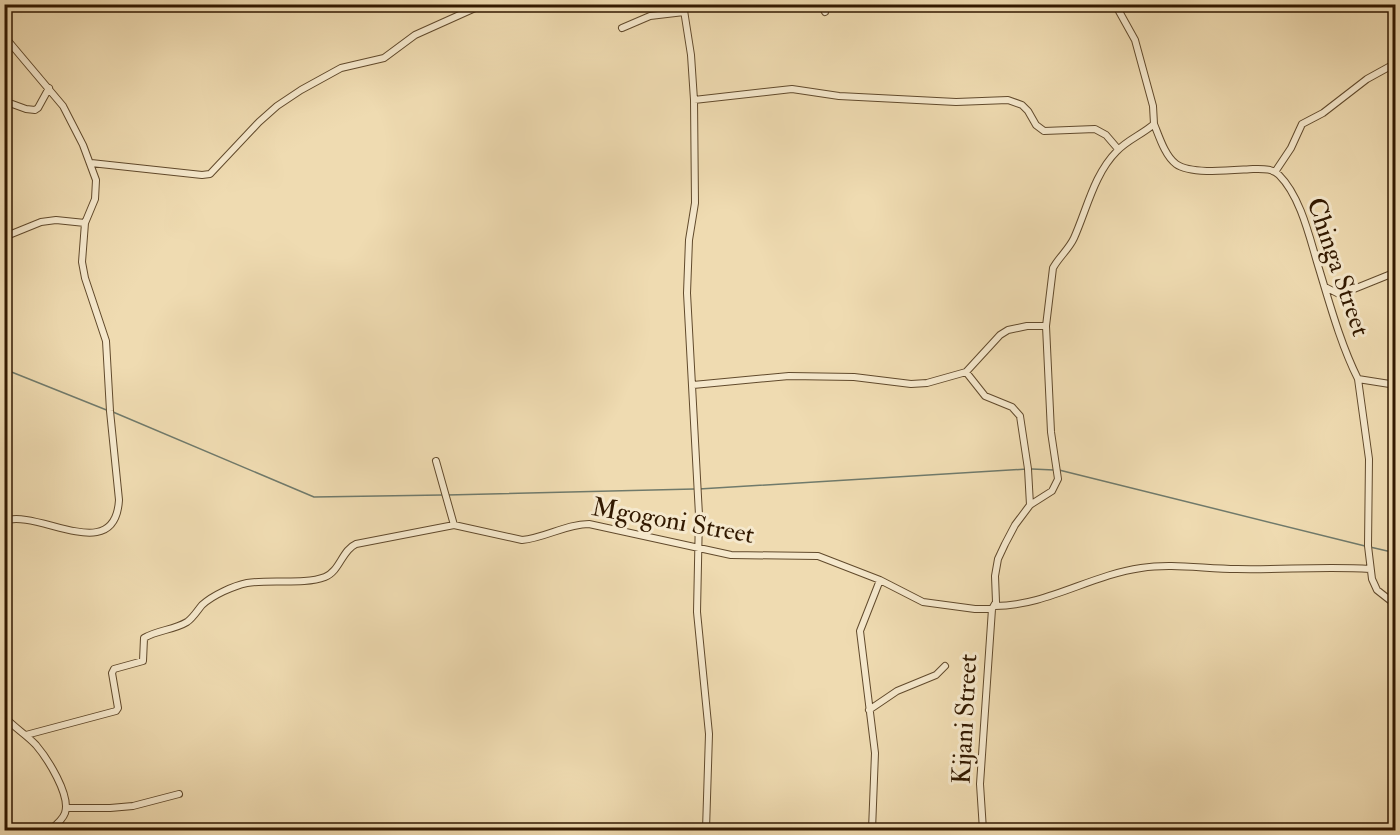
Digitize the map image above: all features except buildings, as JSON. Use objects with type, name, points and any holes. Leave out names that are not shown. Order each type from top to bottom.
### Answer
[{"type":"street","points":[[91,163],[210,174],[259,122],[301,90],[341,68],[384,58],[415,35],[484,4]]},
{"type":"street","points":[[821,4],[825,12]]},
{"type":"street","points":[[1116,5],[1135,40],[1153,106],[1154,124],[1172,160],[1190,169],[1260,169],[1275,172],[1291,148],[1302,124],[1323,113],[1367,79],[1395,63]]},
{"type":"street","points":[[622,28],[650,16],[683,8],[691,55],[695,202],[688,240],[687,293],[699,515],[697,612],[709,734],[706,831]]},
{"type":"street","points":[[4,36],[63,106],[91,163],[97,188],[91,212],[85,224],[82,262],[109,357],[110,411],[119,500],[115,521],[104,530],[80,532],[23,520],[4,521]]},
{"type":"street","points":[[4,101],[34,110],[38,108],[49,88]]},
{"type":"street","points":[[694,100],[792,89],[839,96],[956,102],[1008,100],[1022,105],[1044,131],[1101,131],[1118,149]]},
{"type":"street","points":[[993,608],[998,559],[1015,525],[1030,505],[1052,491],[1058,479],[1051,432],[1046,326],[1053,268],[1074,240],[1089,199],[1105,166],[1118,149],[1154,124]]},
{"type":"street","name":"Chinga Street","points":[[1275,172],[1284,182],[1298,207],[1358,379],[1369,459],[1367,530],[1370,569]]},
{"type":"street","points":[[4,237],[41,222],[56,220],[85,224]]},
{"type":"street","points":[[1325,286],[1339,294],[1395,272]]},
{"type":"street","points":[[693,385],[789,376],[854,377],[911,384],[938,381],[966,372],[1000,335],[1008,330],[1027,326],[1046,326]]},
{"type":"street","points":[[966,372],[985,396],[1012,407],[1020,416],[1028,469],[1030,505]]},
{"type":"street","points":[[1358,379],[1395,386]]},
{"type":"street","points":[[436,461],[454,525]]},
{"type":"street","name":"Mgogoni Street","points":[[26,735],[116,711],[118,708],[112,673],[114,669],[143,661],[144,638],[185,623],[210,599],[246,583],[317,579],[328,576],[335,570],[349,549],[356,544],[454,525],[522,540],[580,524],[590,524],[731,555],[818,556],[880,580],[923,602],[975,609],[1029,602],[1104,576],[1142,567],[1163,565],[1234,569],[1337,566],[1370,569]]},
{"type":"street","points":[[1370,569],[1377,590],[1395,605]]},
{"type":"street","points":[[872,831],[875,762],[860,631],[880,580]]},
{"type":"street","name":"Kijani Street","points":[[983,831],[980,784],[993,608]]},
{"type":"street","points":[[869,710],[897,691],[936,675],[945,666]]},
{"type":"street","points":[[4,716],[44,755],[64,794],[66,808],[63,818],[50,831]]},
{"type":"street","points":[[66,808],[133,806],[179,794]]},
{"type":"waterway","points":[[4,369],[109,411]]},
{"type":"waterway","points":[[113,412],[314,497],[442,495]]},
{"type":"waterway","points":[[699,489],[1027,469]]},
{"type":"waterway","points":[[1032,469],[1054,470]]},
{"type":"waterway","points":[[1059,470],[1365,546]]},
{"type":"waterway","points":[[447,495],[694,489]]},
{"type":"waterway","points":[[1370,547],[1396,553]]}]
